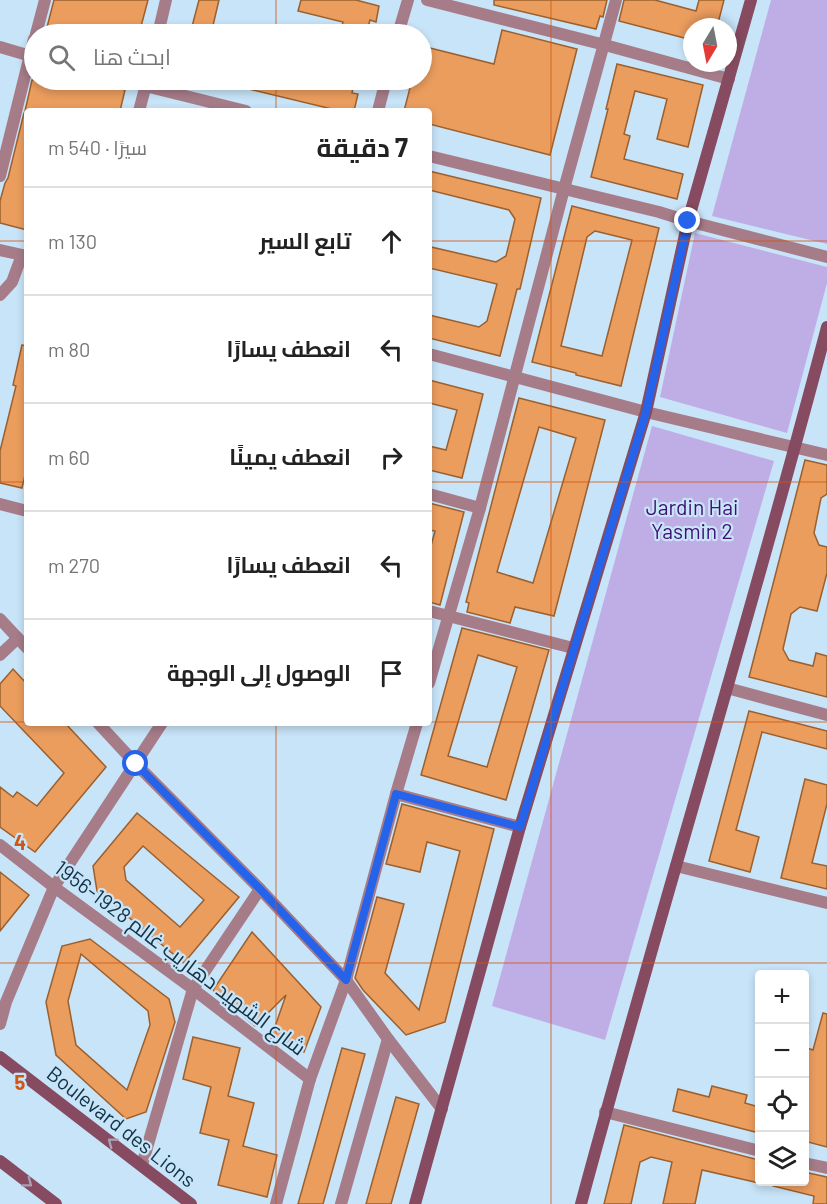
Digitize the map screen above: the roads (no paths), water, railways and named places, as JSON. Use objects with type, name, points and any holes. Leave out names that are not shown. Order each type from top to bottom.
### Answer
[{"type":"street","points":[[39,24],[45,0]]},
{"type":"street","points":[[160,24],[166,0]]},
{"type":"street","points":[[402,24],[408,0]]},
{"type":"street","points":[[427,0],[729,79]]},
{"type":"street","points":[[432,673],[480,508],[616,0]]},
{"type":"street","points":[[415,1204],[520,827],[646,412],[688,221],[751,0]]},
{"type":"street","points":[[0,46],[24,54]]},
{"type":"street","points":[[0,176],[24,86]]},
{"type":"street","points":[[140,108],[145,90]]},
{"type":"street","points":[[172,90],[235,108]]},
{"type":"street","points":[[379,108],[383,90]]},
{"type":"street","points":[[432,157],[659,212],[827,257]]},
{"type":"street","points":[[0,250],[24,255],[12,282],[0,295]]},
{"type":"street","points":[[581,1204],[605,1113],[796,448],[827,327]]},
{"type":"street","points":[[432,355],[646,412],[827,455]]},
{"type":"street","points":[[432,495],[480,508]]},
{"type":"street","points":[[0,504],[24,510]]},
{"type":"street","points":[[432,612],[573,648]]},
{"type":"street","points":[[0,619],[24,645]]},
{"type":"street","points":[[0,655],[18,638]]},
{"type":"street","points":[[727,688],[827,715]]},
{"type":"street","points":[[101,726],[346,980],[442,1109]]},
{"type":"street","points":[[0,1024],[6,1002],[54,887],[160,726]]},
{"type":"street","points":[[276,1204],[310,1079],[346,980],[416,726]]},
{"type":"street","points":[[396,794],[520,827]]},
{"type":"street","name":"شارع الشهيد دهاريب غالم 1928-1956","points":[[0,845],[310,1079]]},
{"type":"street","points":[[676,866],[827,903]]},
{"type":"street","points":[[142,1165],[193,989],[260,889]]},
{"type":"street","points":[[341,1204],[388,1039]]},
{"type":"street","name":"Boulevard des Lions","points":[[0,1057],[191,1204]]},
{"type":"street","points":[[605,1113],[755,1150]]},
{"type":"street","points":[[0,1161],[56,1204]]},
{"type":"street","points":[[809,1164],[827,1168]]},
{"type":"park label","name":"Jardin Hai Yasmin 2","points":[[692,518]]}]
